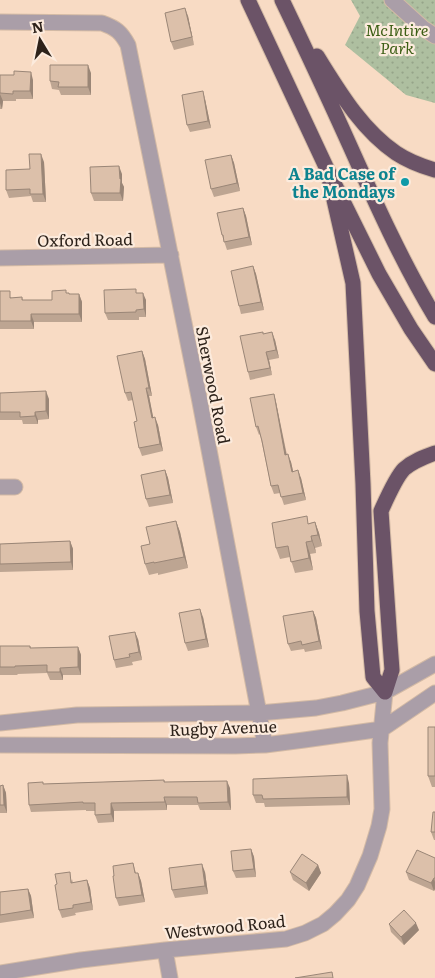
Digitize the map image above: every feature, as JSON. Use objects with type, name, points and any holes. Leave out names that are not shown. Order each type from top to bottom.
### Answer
[{"type":"highway","points":[[248,0],[379,274],[411,329],[435,364]]},
{"type":"highway","points":[[284,0],[354,111],[374,134],[396,153],[417,164],[435,170]]},
{"type":"highway","points":[[284,0],[390,234],[435,317]]},
{"type":"highway","points":[[327,168],[353,283],[367,611],[374,677],[385,692]]},
{"type":"highway","points":[[385,692],[392,670],[382,511],[389,494],[403,470],[419,458],[435,453]]},
{"type":"street","points":[[392,0],[423,28],[435,36]]},
{"type":"street","name":"Sherwood Road","points":[[0,22],[102,23],[113,27],[122,35],[128,45],[202,410],[265,745]]},
{"type":"street","name":"Oxford Road","points":[[0,258],[171,255]]},
{"type":"street","name":"Rugby Avenue","points":[[0,723],[77,715],[259,713],[316,708],[385,692],[435,664]]},
{"type":"street","name":"Westwood Road","points":[[0,973],[81,960],[165,950],[286,939],[305,933],[322,924],[348,900],[357,886],[370,856],[379,826],[382,809],[380,743],[385,692]]},
{"type":"street","name":"Rugby Avenue","points":[[0,745],[265,745],[382,729],[435,693]]},
{"type":"street","points":[[165,950],[170,978]]},
{"type":"green space","name":"McIntire Park","points":[[351,0],[435,0],[435,103],[406,95],[345,45],[360,16]]},
{"type":"building","points":[[185,8],[192,37],[171,42],[165,13]]},
{"type":"building","points":[[50,65],[88,65],[88,87],[58,87],[59,82],[50,81]]},
{"type":"building","points":[[14,71],[31,72],[30,91],[13,91],[13,94],[0,93],[0,75],[14,75]]},
{"type":"building","points":[[203,91],[208,121],[187,125],[182,95]]},
{"type":"building","points":[[29,154],[41,154],[43,194],[30,194],[30,189],[6,190],[6,170],[30,169]]},
{"type":"building","points":[[231,155],[237,183],[211,189],[205,160]]},
{"type":"building","points":[[119,166],[121,179],[120,193],[91,193],[90,167]]},
{"type":"building","points":[[243,208],[249,237],[224,242],[217,213]]},
{"type":"building","points":[[253,266],[261,302],[239,306],[231,271]]},
{"type":"building","points":[[136,289],[136,293],[143,293],[144,309],[136,310],[136,312],[105,313],[104,290]]},
{"type":"building","points":[[66,290],[66,293],[69,294],[79,294],[79,314],[31,314],[31,321],[0,321],[0,291],[10,291],[10,298],[22,297],[22,300],[52,300],[52,291]]},
{"type":"building","points":[[263,332],[263,334],[272,332],[276,350],[266,352],[270,368],[248,372],[240,336]]},
{"type":"building","points":[[142,351],[149,388],[146,388],[152,418],[155,417],[160,444],[139,448],[134,422],[137,421],[131,392],[125,393],[117,356]]},
{"type":"building","points":[[46,391],[46,411],[35,412],[35,416],[20,417],[20,412],[0,412],[0,393]]},
{"type":"building","points":[[274,394],[285,455],[288,454],[292,472],[298,470],[303,493],[281,497],[278,485],[271,486],[262,441],[258,426],[256,427],[250,398]]},
{"type":"building","points":[[165,470],[170,495],[146,499],[141,475]]},
{"type":"building","points":[[307,516],[308,524],[315,522],[318,535],[311,536],[312,541],[306,542],[309,558],[291,562],[288,546],[276,548],[272,523]]},
{"type":"building","points":[[176,521],[184,557],[145,564],[141,546],[150,544],[146,527]]},
{"type":"building","points":[[70,541],[71,562],[0,564],[0,544]]},
{"type":"building","points":[[200,609],[206,639],[185,643],[179,613]]},
{"type":"building","points":[[313,611],[319,641],[302,645],[301,641],[288,644],[283,616]]},
{"type":"building","points":[[135,632],[139,652],[129,654],[130,657],[114,660],[109,636]]},
{"type":"building","points":[[0,646],[30,646],[30,648],[78,647],[78,667],[60,668],[60,672],[47,672],[47,665],[0,667]]},
{"type":"building","points":[[428,727],[435,727],[435,776],[428,776]]},
{"type":"building","points":[[347,775],[347,797],[263,799],[262,795],[253,795],[253,779]]},
{"type":"building","points":[[164,780],[164,782],[227,781],[228,802],[198,803],[197,797],[164,797],[165,802],[111,803],[111,814],[95,815],[95,803],[29,805],[28,783]]},
{"type":"building","points":[[3,785],[4,805],[0,805],[0,786]]},
{"type":"building","points":[[433,812],[435,812],[435,832],[431,832]]},
{"type":"building","points":[[251,849],[254,869],[233,871],[231,851]]},
{"type":"building","points":[[417,850],[435,858],[435,878],[431,883],[406,872]]},
{"type":"building","points":[[302,854],[318,865],[306,883],[290,872]]},
{"type":"building","points":[[133,863],[135,873],[138,873],[142,895],[116,898],[113,866]]},
{"type":"building","points":[[202,864],[205,886],[172,890],[169,868]]},
{"type":"building","points":[[70,872],[71,883],[87,880],[91,902],[59,910],[55,874]]},
{"type":"building","points":[[28,889],[31,910],[0,915],[0,892]]},
{"type":"building","points":[[404,910],[416,923],[401,937],[389,924]]},
{"type":"building","points":[[332,972],[333,978],[295,978]]},
{"type":"place","name":"A Bad Case of the Mondays","points":[[405,182]]}]
